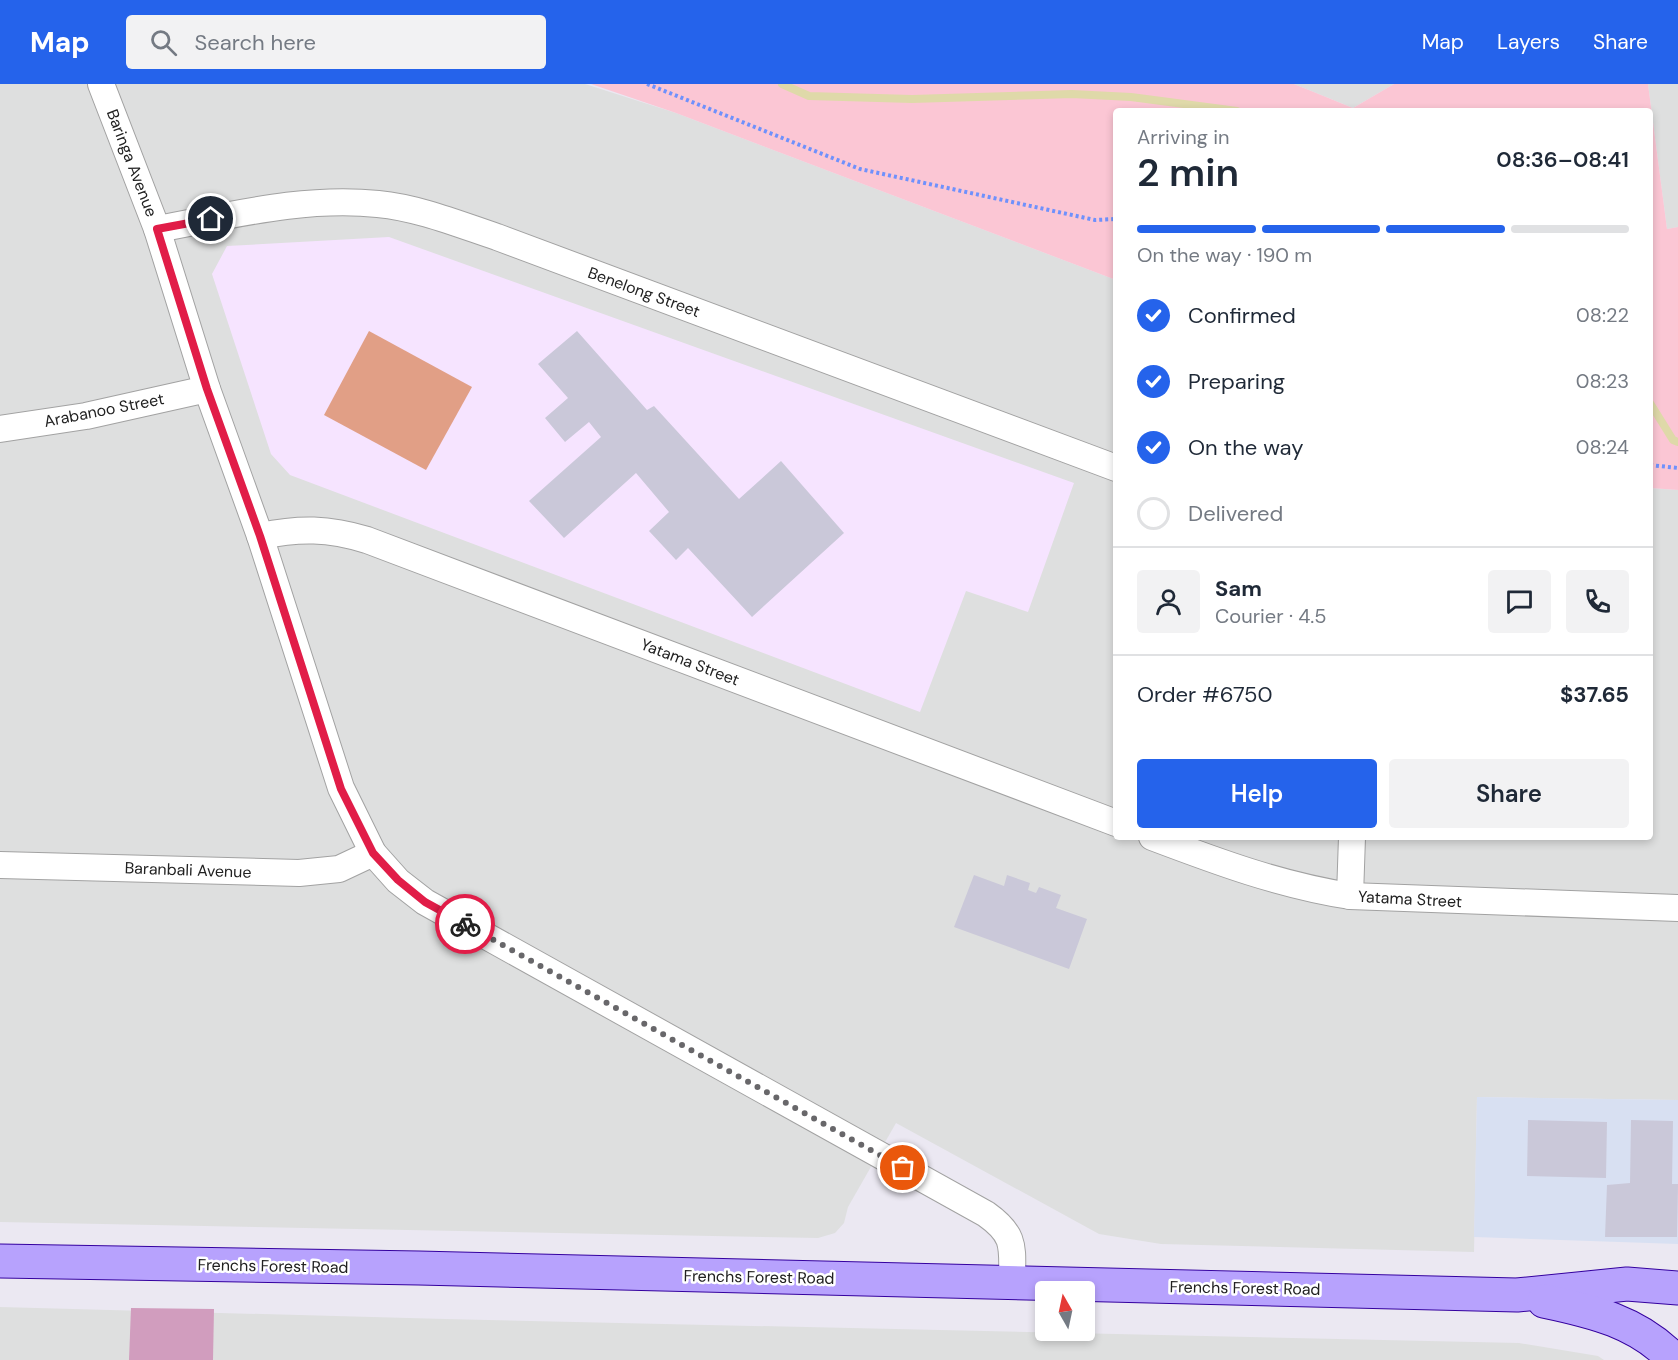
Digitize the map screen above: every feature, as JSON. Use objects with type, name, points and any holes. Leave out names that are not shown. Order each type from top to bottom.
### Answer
[{"type":"main road","name":"Frenchs Forest Road","points":[[0,1262],[408,1268],[1517,1295],[1627,1284],[1678,1288]]},
{"type":"main road","name":"Frenchs Forest Road","points":[[1517,1295],[1599,1314],[1621,1322],[1646,1335],[1674,1360]]},
{"type":"main road","points":[[1646,1335],[1678,1337]]},
{"type":"street","name":"Baringa Avenue","points":[[101,84],[157,229],[207,389],[260,536],[341,789],[373,853],[398,880],[425,902],[986,1214],[1002,1225],[1009,1235],[1012,1254],[1011,1283]]},
{"type":"street","name":"Benelong Street","points":[[157,229],[283,206],[328,202],[379,204],[421,212],[497,237],[1113,467]]},
{"type":"street","name":"Arabanoo Street","points":[[0,429],[86,416],[207,389]]},
{"type":"street","name":"Yatama Street","points":[[260,536],[303,529],[324,530],[367,540],[1113,822]]},
{"type":"street","name":"Yatama Street","points":[[1160,840],[1268,879],[1311,890],[1350,896],[1678,908]]},
{"type":"street","points":[[1350,896],[1352,840]]},
{"type":"street","name":"Baranbali Avenue","points":[[0,865],[299,873],[339,868],[373,853]]},
{"type":"path","points":[[647,84],[860,169],[1095,220],[1113,219]]},
{"type":"path","points":[[1653,465],[1678,468]]},
{"type":"shaded area","points":[[0,84],[585,84],[676,113],[1113,279],[1113,840],[1653,840],[1653,488],[1678,490],[1678,1100],[1477,1097],[1474,1252],[1161,1244],[1099,1234],[896,1123],[848,1207],[844,1223],[835,1233],[818,1238],[0,1222]]},
{"type":"shaded area","points":[[591,84],[1294,84],[1353,108],[1113,108],[1113,279],[676,113]]},
{"type":"shaded area","points":[[1294,84],[1394,84],[1353,108]]},
{"type":"shaded area","points":[[1394,84],[1648,84],[1651,108],[1353,108]]},
{"type":"shaded area","points":[[1648,84],[1678,84],[1678,227],[1667,229],[1653,108],[1651,108]]},
{"type":"shaded area","points":[[1653,122],[1667,229],[1678,227],[1678,490],[1653,488]]},
{"type":"shaded area","points":[[389,237],[1074,483],[1028,612],[966,591],[920,712],[290,475],[271,454],[212,274],[227,246]]},
{"type":"shaded area","points":[[369,331],[472,387],[426,470],[324,415]]},
{"type":"shaded area","points":[[1477,1097],[1678,1100],[1678,1244],[1474,1237]]},
{"type":"shaded area","points":[[0,1307],[1035,1332],[1035,1341],[1095,1341],[1095,1334],[1519,1343],[1598,1356],[1604,1360],[0,1360]]},
{"type":"shaded area","points":[[131,1308],[214,1309],[213,1360],[129,1360]]},
{"type":"building","points":[[577,331],[647,410],[654,406],[739,499],[781,461],[844,533],[752,617],[688,548],[676,560],[649,531],[669,512],[636,473],[564,538],[529,501],[601,437],[589,422],[565,442],[545,418],[568,398],[538,364]]},
{"type":"building","points":[[974,875],[1004,886],[1007,875],[1030,883],[1028,890],[1036,893],[1039,887],[1061,895],[1056,908],[1087,919],[1069,969],[954,927]]},
{"type":"building","points":[[1528,1120],[1607,1122],[1606,1178],[1527,1176]]},
{"type":"building","points":[[1631,1120],[1673,1121],[1672,1184],[1678,1184],[1677,1237],[1605,1237],[1607,1185],[1630,1183]]},
{"type":"waterway","points":[[782,84],[809,96],[912,99],[1072,94],[1131,97],[1214,108]]},
{"type":"waterway","points":[[1653,408],[1673,440],[1678,442]]},
{"type":"way so far","points":[[465,924],[903,1168]]},
{"type":"route","points":[[211,219],[157,229],[207,389],[260,536],[341,789],[373,853],[398,880],[425,902],[465,924]]}]
